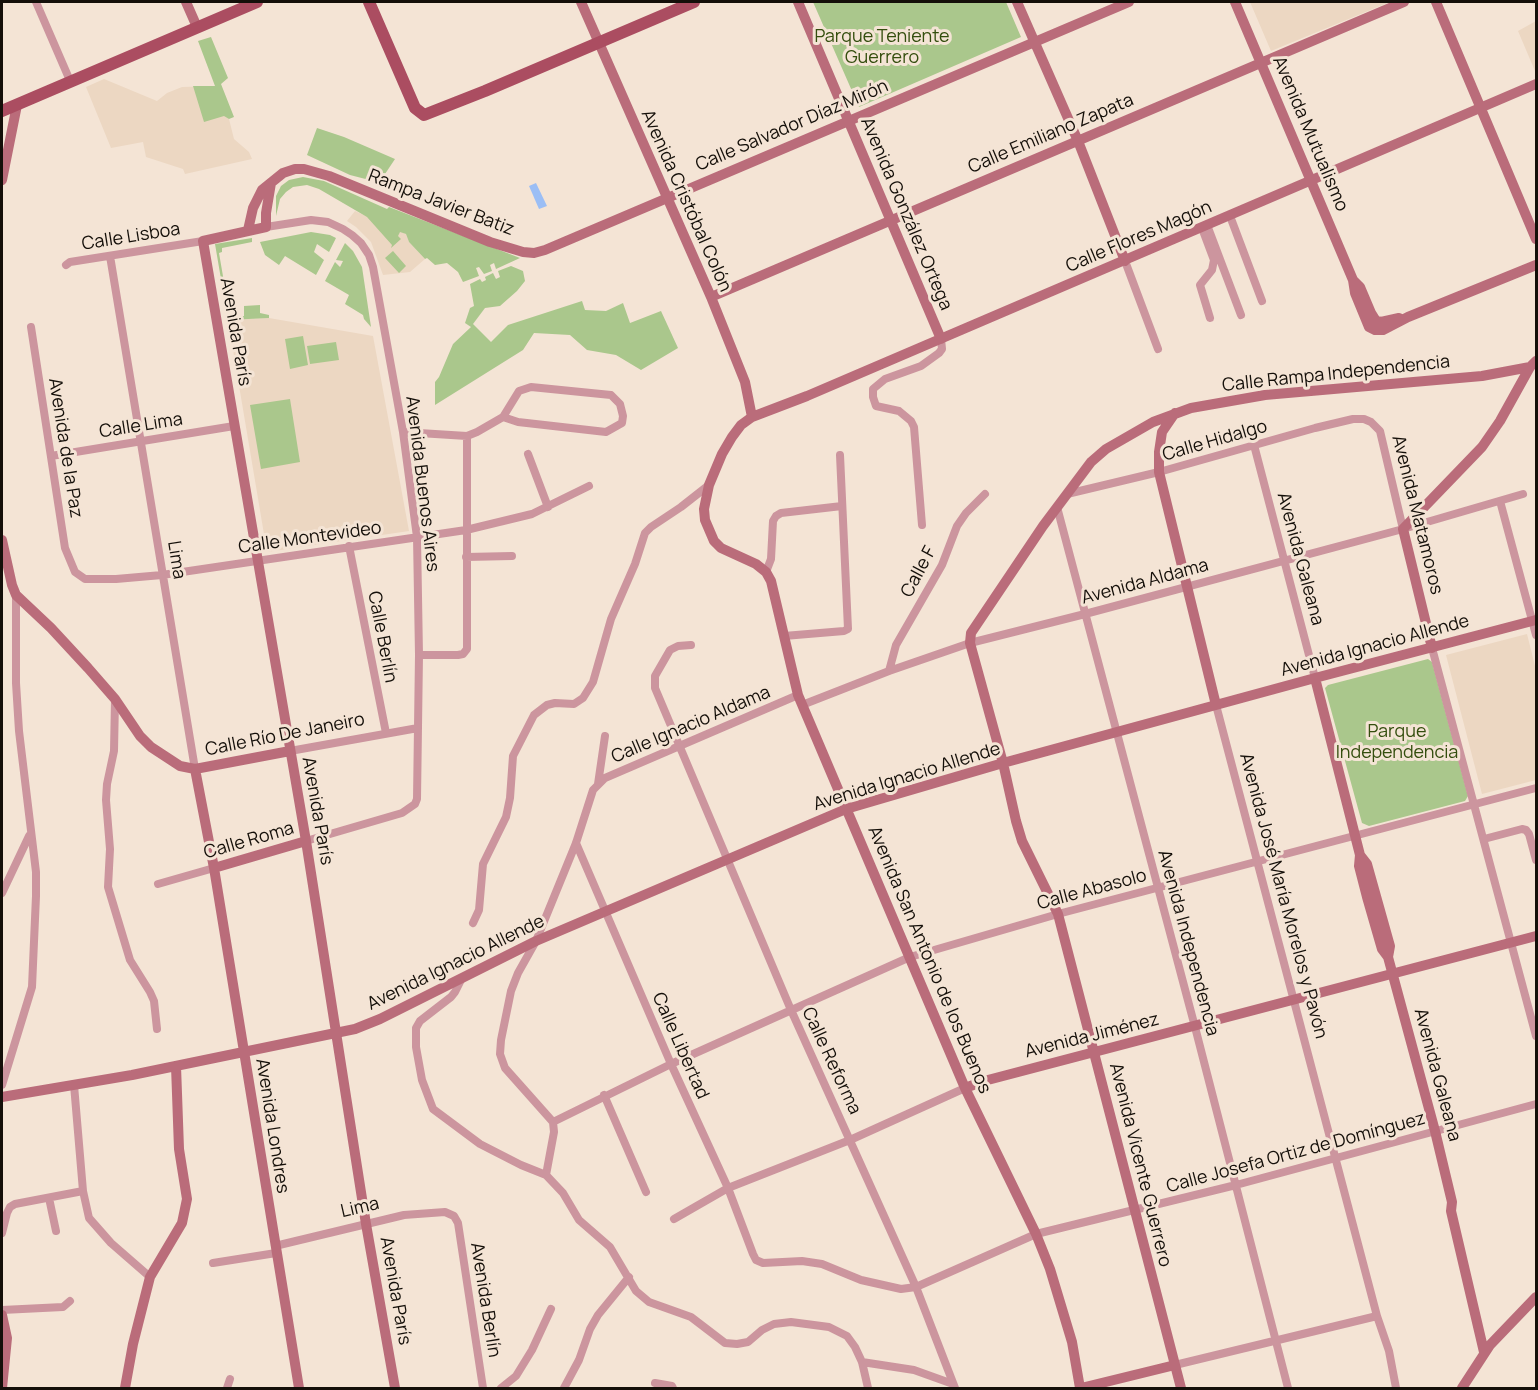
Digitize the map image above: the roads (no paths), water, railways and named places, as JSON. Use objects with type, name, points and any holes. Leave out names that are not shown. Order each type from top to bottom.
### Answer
[{"type":"main road","points":[[2,111],[257,2]]},
{"type":"main road","points":[[369,2],[419,112],[430,114],[694,2]]},
{"type":"street","points":[[36,2],[71,82]]},
{"type":"street","points":[[186,2],[197,27]]},
{"type":"street","name":"Avenida Cristóbal Colón","points":[[581,2],[711,297],[745,382],[752,417]]},
{"type":"street","name":"Avenida González Ortega","points":[[798,2],[941,339]]},
{"type":"street","points":[[1017,2],[1078,141],[1158,349]]},
{"type":"street","name":"Calle Salvador Díaz Mirón","points":[[667,197],[1129,2]]},
{"type":"street","name":"Avenida Mutualismo","points":[[1235,2],[1353,280],[1355,293],[1375,330],[1383,330],[1408,316],[1536,265]]},
{"type":"street","name":"Calle Emiliano Zapata","points":[[711,297],[1404,2]]},
{"type":"street","points":[[1436,2],[1536,239]]},
{"type":"street","name":"Calle Flores Magón","points":[[752,417],[807,396],[1125,261],[1536,84]]},
{"type":"street","points":[[2,180],[17,105]]},
{"type":"street","name":"Rampa Javier Batiz","points":[[271,183],[283,173],[304,169],[329,176],[490,242],[534,253],[667,197]]},
{"type":"street","points":[[203,241],[266,226],[271,183]]},
{"type":"street","points":[[248,230],[258,198],[262,190],[271,183]]},
{"type":"street","points":[[1230,216],[1262,301]]},
{"type":"street","name":"Avenida Buenos Aires","points":[[266,226],[311,220],[328,222],[343,229],[361,243],[373,267],[403,432],[417,537],[419,655],[417,799],[415,804]]},
{"type":"street","points":[[1205,226],[1241,315]]},
{"type":"street","points":[[1205,226],[1214,260],[1212,270],[1200,285],[1210,318]]},
{"type":"street","name":"Calle Lisboa","points":[[66,265],[70,262],[203,241]]},
{"type":"street","name":"Avenida París","points":[[203,241],[306,841],[366,1224],[395,1389]]},
{"type":"street","name":"Lima","points":[[110,256],[162,575],[214,868]]},
{"type":"street","name":"Avenida de la Paz","points":[[31,327],[65,548],[75,572]]},
{"type":"street","points":[[922,525],[914,427],[899,411],[876,406],[873,389],[885,379],[921,366],[939,353],[942,349],[941,339]]},
{"type":"street","points":[[1403,529],[1482,447],[1533,364]]},
{"type":"street","name":"Calle Rampa Independencia","points":[[970,642],[971,633],[1057,507],[1091,462],[1100,454],[1153,422],[1175,413],[1206,405],[1283,393],[1482,376],[1533,364]]},
{"type":"street","points":[[403,432],[467,436],[503,417],[519,391],[531,387],[611,396],[620,404],[623,416],[622,423],[606,432],[518,422],[503,417]]},
{"type":"street","name":"Avenida José María Morelos y Pavón","points":[[1175,413],[1162,432],[1159,472],[1216,705],[1377,1316],[1389,1351],[1396,1389]]},
{"type":"street","points":[[752,417],[741,425],[732,437],[709,485],[704,509],[705,520],[714,541],[721,548],[756,564],[766,572],[771,559],[773,521],[776,516],[781,513],[842,506]]},
{"type":"street","name":"Calle Hidalgo","points":[[1067,494],[1159,472],[1353,419],[1371,422]]},
{"type":"street","name":"Avenida Matamoros","points":[[1371,422],[1380,431],[1432,648],[1536,1036]]},
{"type":"street","name":"Calle Lima","points":[[51,456],[234,426]]},
{"type":"street","points":[[419,655],[458,655],[465,652],[467,436]]},
{"type":"street","name":"Avenida Galeana","points":[[1254,445],[1360,855],[1359,866],[1370,908],[1382,949],[1388,957],[1436,1131],[1452,1202],[1457,1209],[1487,1348]]},
{"type":"street","points":[[528,454],[548,507]]},
{"type":"street","points":[[784,636],[848,629],[840,455]]},
{"type":"street","points":[[473,923],[479,910],[483,864],[506,817],[510,798],[513,756],[534,715],[547,705],[574,704],[583,698],[593,682],[611,619],[635,564],[645,533],[709,485]]},
{"type":"street","name":"Calle Montevideo","points":[[75,572],[92,581],[162,575],[466,530],[519,518],[548,507],[589,486]]},
{"type":"street","name":"Calle F","points":[[889,671],[896,645],[942,565],[961,519],[985,494]]},
{"type":"street","name":"Avenida Aldama","points":[[800,700],[970,642],[1085,614],[1403,529],[1523,494]]},
{"type":"street","points":[[1500,501],[1535,621],[1536,635]]},
{"type":"street","name":"Avenida Independencia","points":[[1057,507],[1288,1389]]},
{"type":"street","points":[[2,540],[16,595],[15,683],[30,835],[36,872],[32,987],[2,1085]]},
{"type":"street","name":"Calle Berlín","points":[[350,546],[386,733]]},
{"type":"street","points":[[466,557],[512,556]]},
{"type":"street","name":"Avenida San Antonio de los Buenos","points":[[766,572],[774,590],[800,700],[965,1088],[1036,1234],[1057,1289],[1072,1342],[1081,1389]]},
{"type":"street","name":"Calle Río De Janeiro","points":[[16,595],[51,628],[115,699],[140,736],[151,747],[180,766],[195,769],[418,728]]},
{"type":"street","name":"Avenida Ignacio Allende","points":[[2,1097],[243,1053],[369,1024],[536,941],[846,809],[1003,763],[1535,621]]},
{"type":"street","name":"Avenida Vicente Guerrero","points":[[970,642],[1022,840],[1058,914],[1181,1389]]},
{"type":"street","name":"Calle Reforma","points":[[691,645],[678,645],[670,651],[654,681],[679,746],[791,1010],[916,1287],[954,1386]]},
{"type":"street","points":[[115,699],[114,751],[106,800],[110,849],[108,887],[130,960],[154,1001],[157,1029]]},
{"type":"street","name":"Calle Ignacio Aldama","points":[[598,784],[605,778],[679,746],[800,700]]},
{"type":"street","points":[[546,1175],[554,1132],[553,1122],[505,1068],[500,1054],[506,1008],[518,973],[536,941],[576,843],[593,790],[598,784],[605,736]]},
{"type":"street","name":"Calle Abasolo","points":[[553,1122],[671,1064],[910,957],[1058,914],[1536,788]]},
{"type":"street","name":"Calle Roma","points":[[158,884],[402,813],[415,804]]},
{"type":"street","points":[[1484,839],[1522,829],[1526,830],[1536,860]]},
{"type":"street","points":[[2,893],[30,835]]},
{"type":"street","name":"Calle Libertad","points":[[576,843],[671,1064],[728,1188],[756,1260]]},
{"type":"street","name":"Avenida Londres","points":[[214,868],[299,1389]]},
{"type":"street","name":"Avenida Jiménez","points":[[674,1219],[728,1188],[850,1140],[984,1081],[1536,936]]},
{"type":"street","points":[[462,976],[456,992],[420,1021],[416,1028],[416,1047],[422,1080],[433,1109],[480,1144],[546,1175],[563,1193],[579,1220],[610,1246],[636,1291],[650,1302],[691,1317],[725,1342],[737,1344],[748,1342],[762,1330],[774,1324],[791,1322],[828,1327],[847,1336],[855,1347],[862,1362],[868,1389]]},
{"type":"street","points":[[125,1389],[133,1344],[150,1277],[182,1223],[187,1199],[179,1149],[176,1066]]},
{"type":"street","points":[[74,1085],[86,1209],[93,1224],[131,1263],[150,1277]]},
{"type":"street","points":[[604,1095],[646,1192]]},
{"type":"street","name":"Calle Josefa Ortiz de Domínguez","points":[[756,1260],[763,1263],[802,1261],[822,1264],[861,1280],[901,1289],[916,1287],[1036,1234],[1236,1185],[1536,1104]]},
{"type":"street","points":[[2,1233],[10,1207],[15,1204],[83,1191]]},
{"type":"street","points":[[49,1198],[56,1231]]},
{"type":"street","name":"Lima","points":[[213,1263],[404,1215],[445,1212],[454,1216]]},
{"type":"street","name":"Avenida Berlín","points":[[454,1216],[460,1234],[483,1389]]},
{"type":"street","points":[[564,1389],[598,1314],[629,1277]]},
{"type":"street","points":[[1461,1389],[1487,1348],[1536,1297]]},
{"type":"street","points":[[2,1389],[7,1338],[2,1318],[63,1307],[69,1301]]},
{"type":"street","points":[[501,1389],[516,1376],[532,1350],[551,1309]]},
{"type":"street","points":[[1081,1389],[1377,1316]]},
{"type":"street","points":[[862,1362],[914,1370],[954,1386]]},
{"type":"street","points":[[227,1389],[230,1379]]},
{"type":"street","points":[[655,1383],[672,1388]]},
{"type":"water","points":[[536,183],[547,206],[539,209],[529,186]]},
{"type":"park label","name":"Parque Teniente Guerrero","points":[[882,47]]},
{"type":"park label","name":"Parque Independencia","points":[[1397,742]]}]
